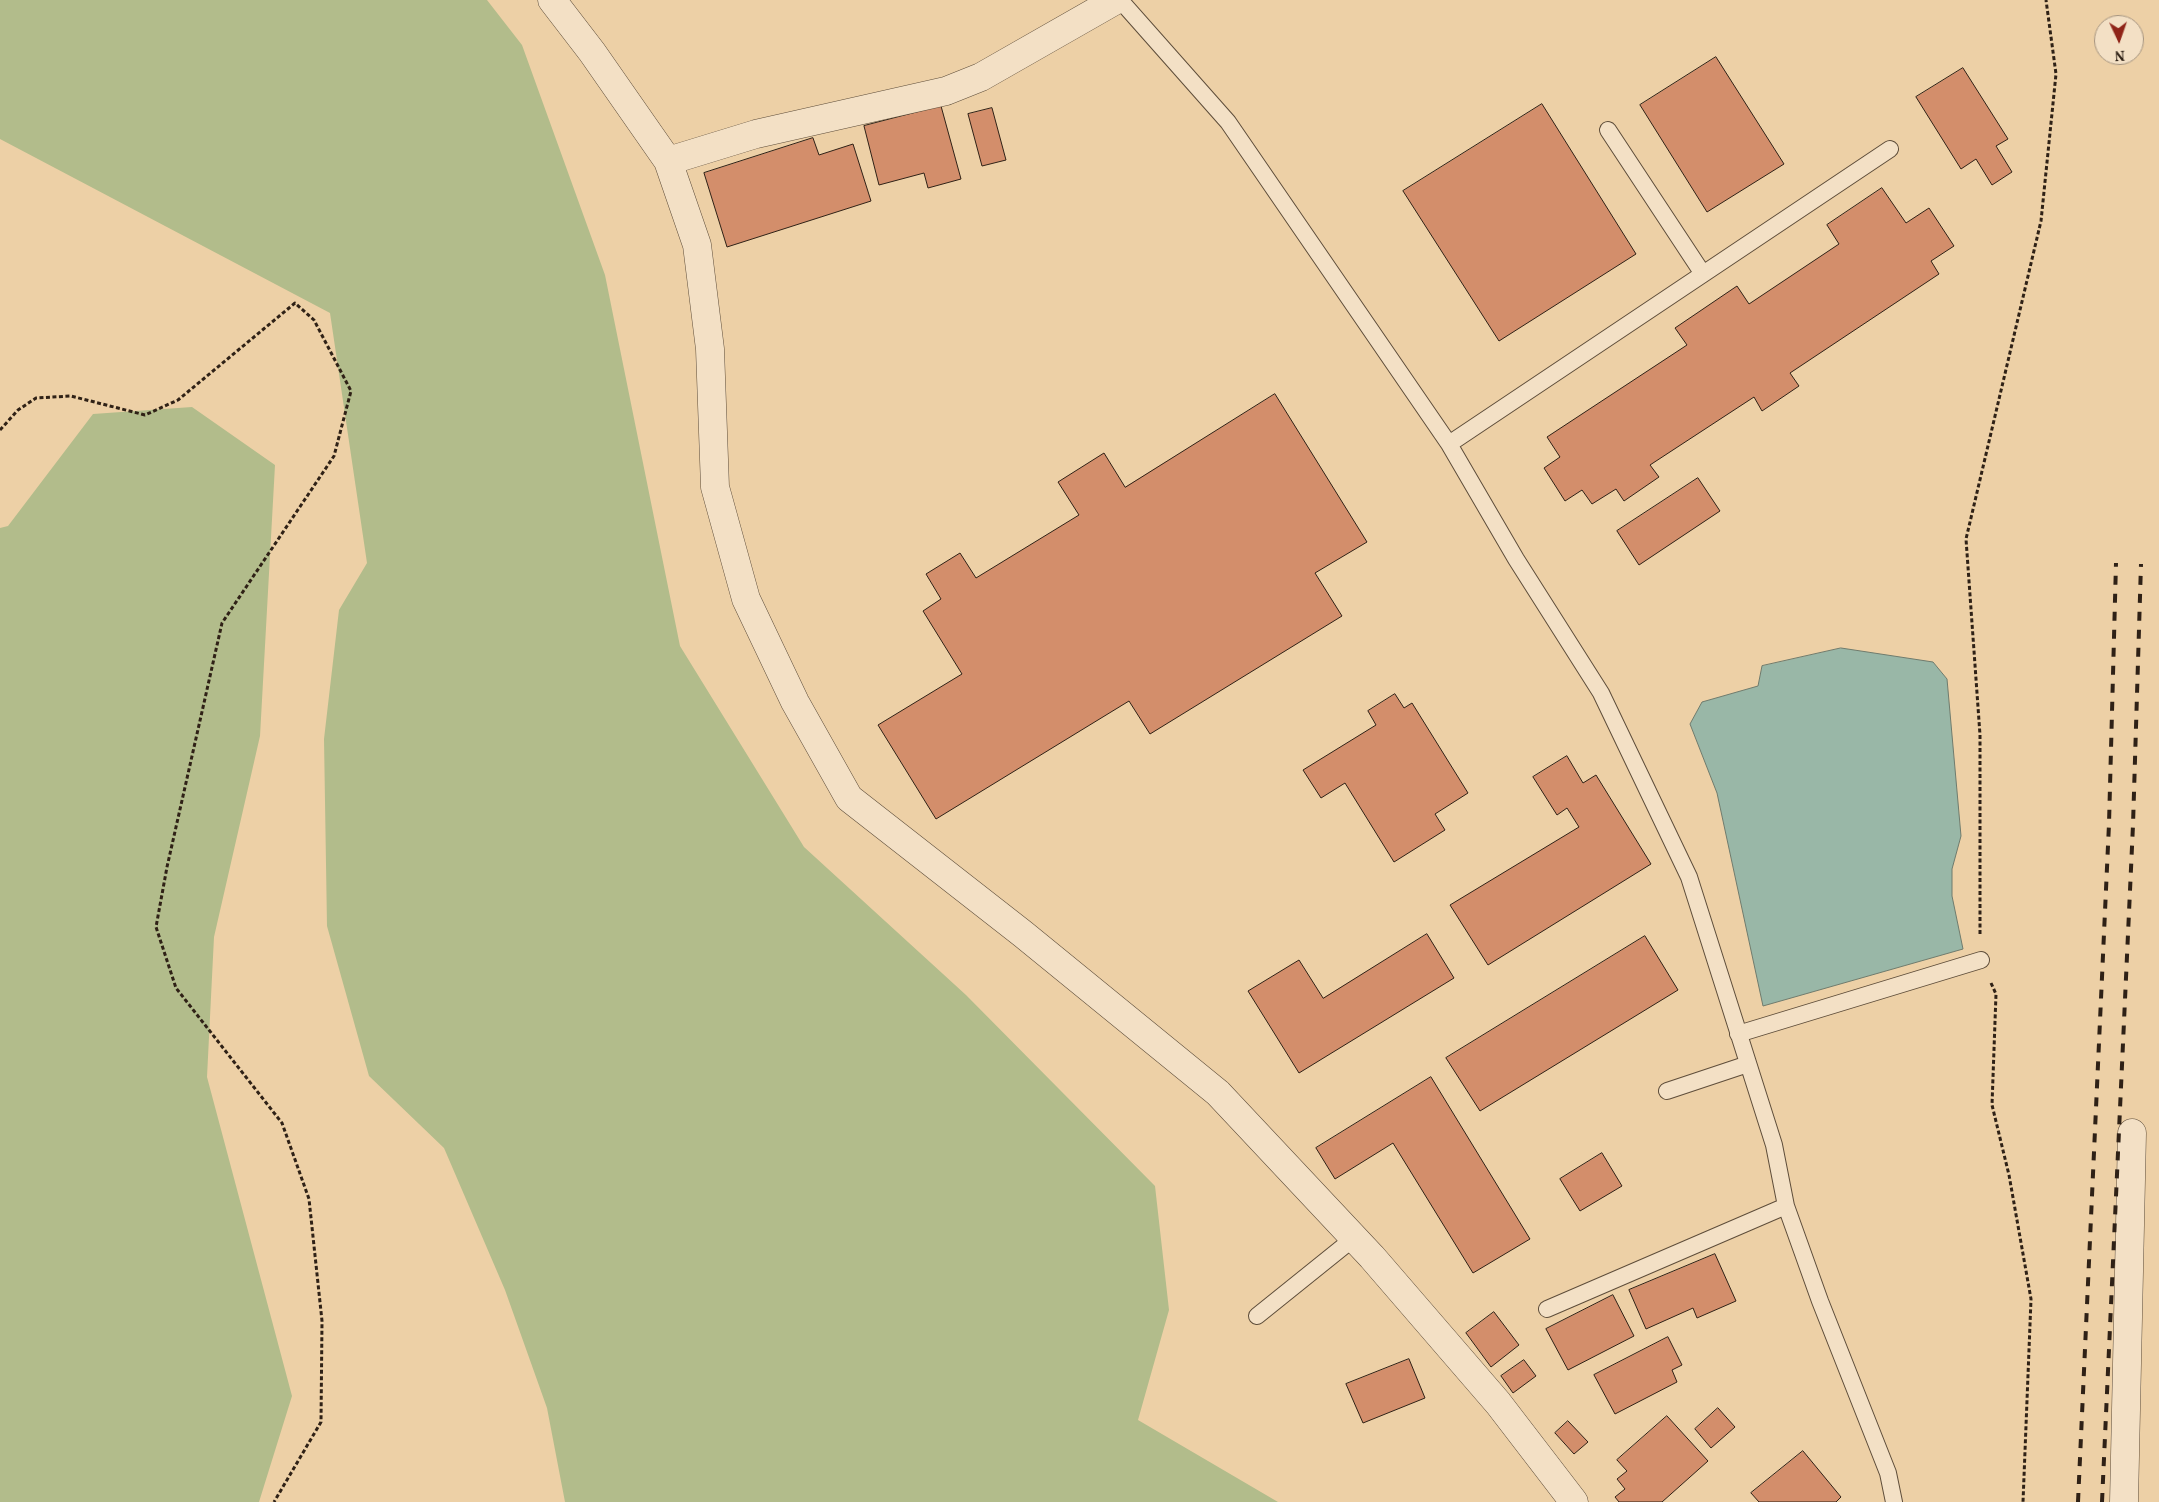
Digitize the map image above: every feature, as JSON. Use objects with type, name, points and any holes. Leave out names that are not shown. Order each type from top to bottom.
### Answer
[{"type":"street","points":[[552,0],[592,52],[668,161],[698,245],[710,349],[715,487],[746,599],[795,702],[849,798],[1015,928],[1218,1093],[1354,1238],[1498,1403],[1574,1502]]},
{"type":"street","points":[[668,161],[756,134],[946,90],[981,77],[1118,0]]},
{"type":"street","points":[[2124,1502],[2132,1133]]},
{"type":"lane","points":[[1118,0],[1228,122],[1449,444],[1516,559],[1600,693],[1689,877],[1774,1145],[1786,1206],[1820,1301],[1888,1473],[1894,1502]]},
{"type":"lane","points":[[1608,130],[1703,274]]},
{"type":"lane","points":[[1449,444],[1890,149]]},
{"type":"lane","points":[[1738,1034],[1981,960]]},
{"type":"lane","points":[[1667,1091],[1748,1064]]},
{"type":"lane","points":[[1547,1309],[1786,1206]]},
{"type":"lane","points":[[1257,1316],[1354,1238]]},
{"type":"path","points":[[2023,1502],[2030,1299],[2009,1175],[1992,1105],[1996,994],[1981,960],[1980,735],[1966,539],[2040,221],[2056,74],[2046,0]]},
{"type":"path","points":[[0,430],[18,410],[36,398],[71,396],[145,415],[178,400],[295,303],[314,320],[352,391],[334,456],[222,623],[167,867],[156,927],[176,988],[282,1123],[309,1200],[322,1320],[321,1422],[274,1502]]},
{"type":"green space","points":[[0,0],[487,0],[522,45],[605,275],[680,646],[804,847],[966,995],[1155,1186],[1169,1310],[1138,1420],[1278,1502],[565,1502],[547,1408],[505,1290],[444,1148],[369,1076],[327,926],[324,739],[339,610],[367,563],[330,313],[0,139]]},
{"type":"green space","points":[[192,407],[275,465],[260,736],[214,937],[207,1077],[292,1396],[259,1502],[0,1502],[0,528],[8,526],[93,414]]},
{"type":"shaded area","points":[[1841,648],[1933,662],[1947,679],[1961,836],[1952,869],[1952,896],[1963,949],[1763,1006],[1717,793],[1690,724],[1702,702],[1758,686],[1762,666]]},
{"type":"building","points":[[1716,57],[1784,164],[1707,212],[1640,105]]},
{"type":"building","points":[[1963,68],[2008,139],[1996,146],[2012,172],[1992,185],[1976,159],[1961,169],[1916,97]]},
{"type":"building","points":[[1542,104],[1636,254],[1499,341],[1403,191]]},
{"type":"building","points":[[941,106],[961,179],[928,188],[924,173],[879,185],[864,126]]},
{"type":"building","points":[[992,108],[1006,160],[982,166],[968,114]]},
{"type":"building","points":[[813,138],[819,155],[853,144],[871,201],[727,247],[704,173]]},
{"type":"building","points":[[1882,188],[1906,223],[1929,208],[1954,246],[1931,261],[1939,274],[1790,373],[1799,386],[1762,411],[1754,397],[1650,465],[1659,477],[1624,501],[1616,489],[1592,504],[1582,490],[1565,501],[1544,468],[1560,457],[1547,437],[1687,345],[1675,328],[1737,286],[1749,304],[1839,244],[1827,225]]},
{"type":"building","points":[[1275,394],[1367,542],[1315,573],[1342,616],[1150,734],[1129,701],[936,819],[878,725],[962,674],[923,611],[941,599],[926,574],[960,553],[976,578],[1079,515],[1058,482],[1104,453],[1125,487]]},
{"type":"building","points":[[1698,478],[1720,511],[1639,565],[1617,531]]},
{"type":"building","points":[[1395,694],[1404,708],[1412,703],[1468,793],[1435,814],[1445,830],[1394,862],[1345,783],[1321,798],[1303,770],[1376,725],[1368,711]]},
{"type":"building","points":[[1567,756],[1583,783],[1596,775],[1651,864],[1488,965],[1450,905],[1579,827],[1567,808],[1557,815],[1533,777]]},
{"type":"building","points":[[1427,934],[1454,978],[1299,1073],[1248,991],[1299,960],[1323,998]]},
{"type":"building","points":[[1645,936],[1678,990],[1480,1111],[1446,1058]]},
{"type":"building","points":[[1431,1077],[1530,1239],[1473,1273],[1393,1143],[1335,1179],[1316,1148]]},
{"type":"building","points":[[1602,1153],[1622,1186],[1580,1211],[1560,1179]]},
{"type":"building","points":[[1715,1254],[1736,1301],[1697,1318],[1693,1308],[1646,1329],[1629,1290]]},
{"type":"building","points":[[1613,1295],[1634,1336],[1568,1370],[1546,1329]]},
{"type":"building","points":[[1494,1312],[1519,1345],[1491,1367],[1466,1333]]},
{"type":"building","points":[[1668,1337],[1682,1365],[1672,1370],[1677,1382],[1615,1414],[1594,1375]]},
{"type":"building","points":[[1409,1359],[1425,1398],[1363,1423],[1346,1384]]},
{"type":"building","points":[[1524,1360],[1536,1376],[1513,1393],[1501,1376]]},
{"type":"building","points":[[1718,1408],[1735,1427],[1711,1448],[1695,1429]]},
{"type":"building","points":[[1667,1416],[1708,1461],[1662,1502],[1619,1502],[1615,1497],[1625,1489],[1617,1479],[1627,1471],[1617,1460]]},
{"type":"building","points":[[1568,1421],[1588,1442],[1574,1454],[1555,1433]]},
{"type":"building","points":[[1803,1451],[1841,1497],[1836,1502],[1759,1502],[1751,1493]]},
{"type":"railway","points":[[2078,1502],[2109,824],[2116,563]]},
{"type":"railway","points":[[2102,1502],[2133,825],[2141,564]]}]
